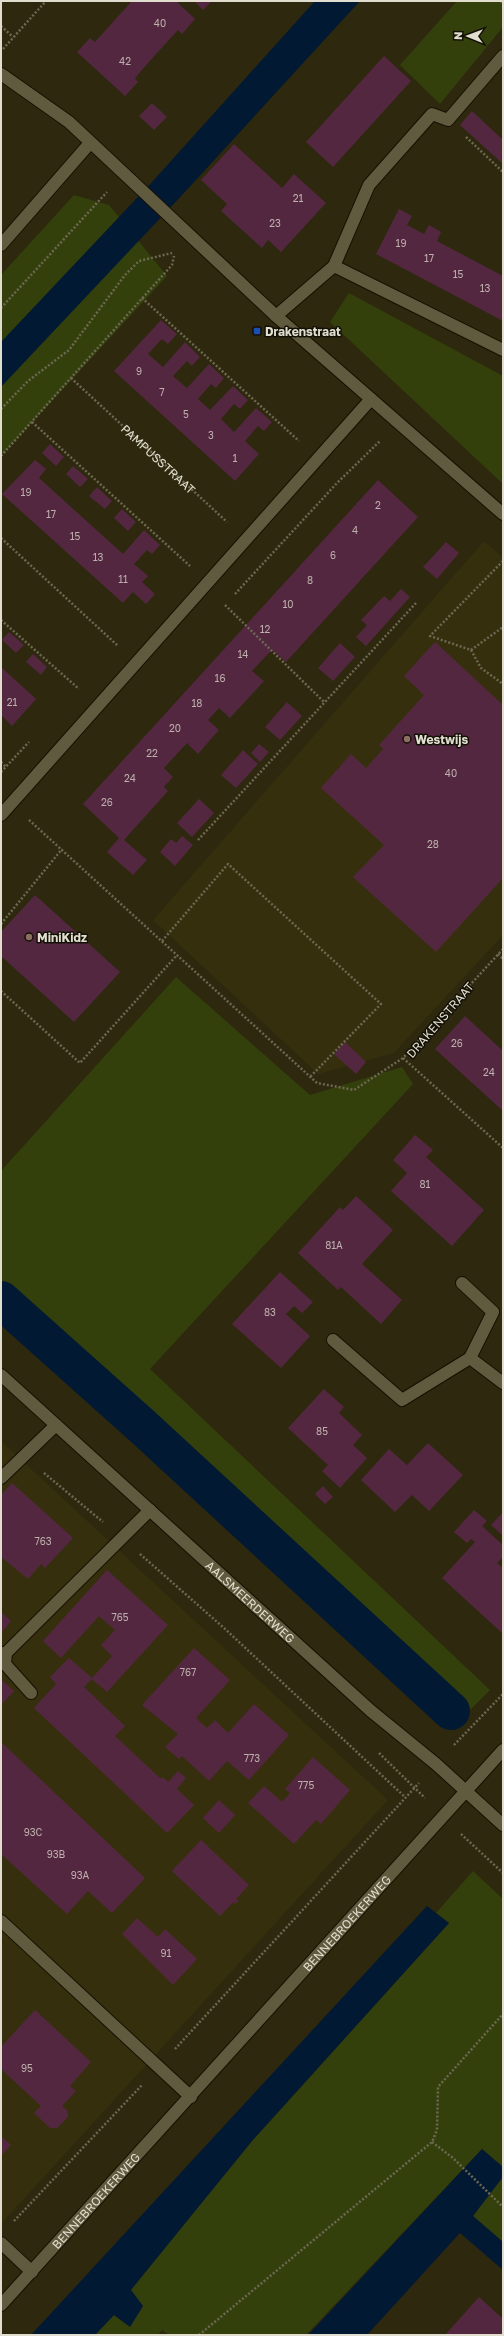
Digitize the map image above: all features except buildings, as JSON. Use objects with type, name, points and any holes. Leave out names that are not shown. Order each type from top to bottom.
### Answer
[{"type":"street","points":[[276,316],[334,266],[369,185],[432,114],[448,120],[503,56]]},
{"type":"street","points":[[1,74],[69,122],[276,316],[503,514]]},
{"type":"street","points":[[1,245],[90,143]]},
{"type":"street","points":[[334,266],[503,350]]},
{"type":"street","points":[[1,814],[371,399]]},
{"type":"street","points":[[333,1340],[402,1400],[470,1358],[493,1312],[462,1283]]},
{"type":"street","points":[[470,1358],[503,1383]]},
{"type":"street","name":"AALSMEERDERWEG","points":[[1,1375],[372,1711],[436,1764],[503,1825]]},
{"type":"street","points":[[1,1478],[56,1425]]},
{"type":"street","points":[[31,1693],[5,1664],[4,1653],[150,1510]]},
{"type":"street","name":"BENNEBROEKERWEG","points":[[1,2306],[503,1750]]},
{"type":"street","points":[[1,1920],[191,2096]]},
{"type":"street","points":[[1,2243],[32,2272]]},
{"type":"path","points":[[1,51],[46,1]]},
{"type":"path","points":[[1,26],[13,37]]},
{"type":"path","points":[[448,120],[503,172]]},
{"type":"path","points":[[1,308],[123,174]]},
{"type":"path","points":[[1,409],[28,381],[69,350],[125,275],[139,262],[174,252],[172,265],[1,456]]},
{"type":"path","points":[[142,298],[302,444],[320,456]]},
{"type":"path","name":"PAMPUSSTRAAT","points":[[71,378],[246,540]]},
{"type":"path","points":[[32,422],[190,566],[207,584]]},
{"type":"path","points":[[1,538],[119,646],[133,666]]},
{"type":"path","points":[[503,561],[430,636],[471,650],[481,668],[503,684]]},
{"type":"path","points":[[198,840],[416,603]]},
{"type":"path","points":[[224,605],[324,702]]},
{"type":"path","points":[[1,620],[98,706]]},
{"type":"path","points":[[471,650],[503,627]]},
{"type":"path","points":[[11,803],[316,1083],[354,1090],[403,1058]]},
{"type":"path","points":[[1,924],[62,849]]},
{"type":"path","points":[[162,941],[228,864],[381,1004],[310,1076]]},
{"type":"path","name":"DRAKENSTRAAT","points":[[503,949],[403,1058],[503,1148]]},
{"type":"path","points":[[498,954],[503,959]]},
{"type":"path","points":[[1,991],[80,1063],[177,955]]},
{"type":"path","points":[[23,1456],[122,1538],[224,1628],[405,1797]]},
{"type":"path","points":[[12,2223],[159,2066],[405,1797],[503,1694]]},
{"type":"path","points":[[199,2335],[432,2142],[437,2130],[438,2088],[503,2014]]},
{"type":"path","points":[[432,2142],[452,2158],[503,2207]]},
{"type":"shaded area","name":"Westwijs","points":[[484,541],[503,558],[503,935],[394,1053],[318,1074],[153,920]]},
{"type":"shaded area","points":[[1,1441],[388,1800],[1,2224]]},
{"type":"green space","points":[[457,1],[501,1],[503,3],[503,27],[440,104],[400,65]]},
{"type":"green space","points":[[74,195],[109,205],[167,276],[1,456],[1,275]]},
{"type":"green space","points":[[349,293],[503,376],[503,484],[330,322]]},
{"type":"green space","points":[[176,977],[310,1095],[402,1067],[413,1084],[150,1369],[490,1690],[460,1720],[1,1301],[1,1171]]},
{"type":"green space","points":[[473,1871],[503,1899],[503,2167],[482,2149],[306,2335],[169,2335],[162,2330],[158,2335],[95,2335],[114,2315],[130,2326],[143,2306],[130,2290],[252,2141],[449,1923],[436,1913]]},
{"type":"green space","points":[[502,2176],[503,2177],[503,2242],[473,2216]]},
{"type":"water","points":[[315,1],[360,1],[183,194],[1,387],[1,342],[153,181]]},
{"type":"water","points":[[427,1906],[449,1923],[252,2141],[131,2290],[143,2306],[130,2327],[114,2315],[95,2335],[31,2335]]},
{"type":"water","points":[[482,2149],[503,2167],[503,2177],[473,2216],[503,2242],[503,2270],[460,2233],[367,2335],[308,2335]]},
{"type":"waterway","points":[[1,1300],[142,1426],[451,1711]]},
{"type":"place","name":"Drakenstraat","points":[[257,331]]},
{"type":"place","name":"Westwijs","points":[[407,739]]},
{"type":"place","name":"MiniKidz","points":[[29,937]]}]
